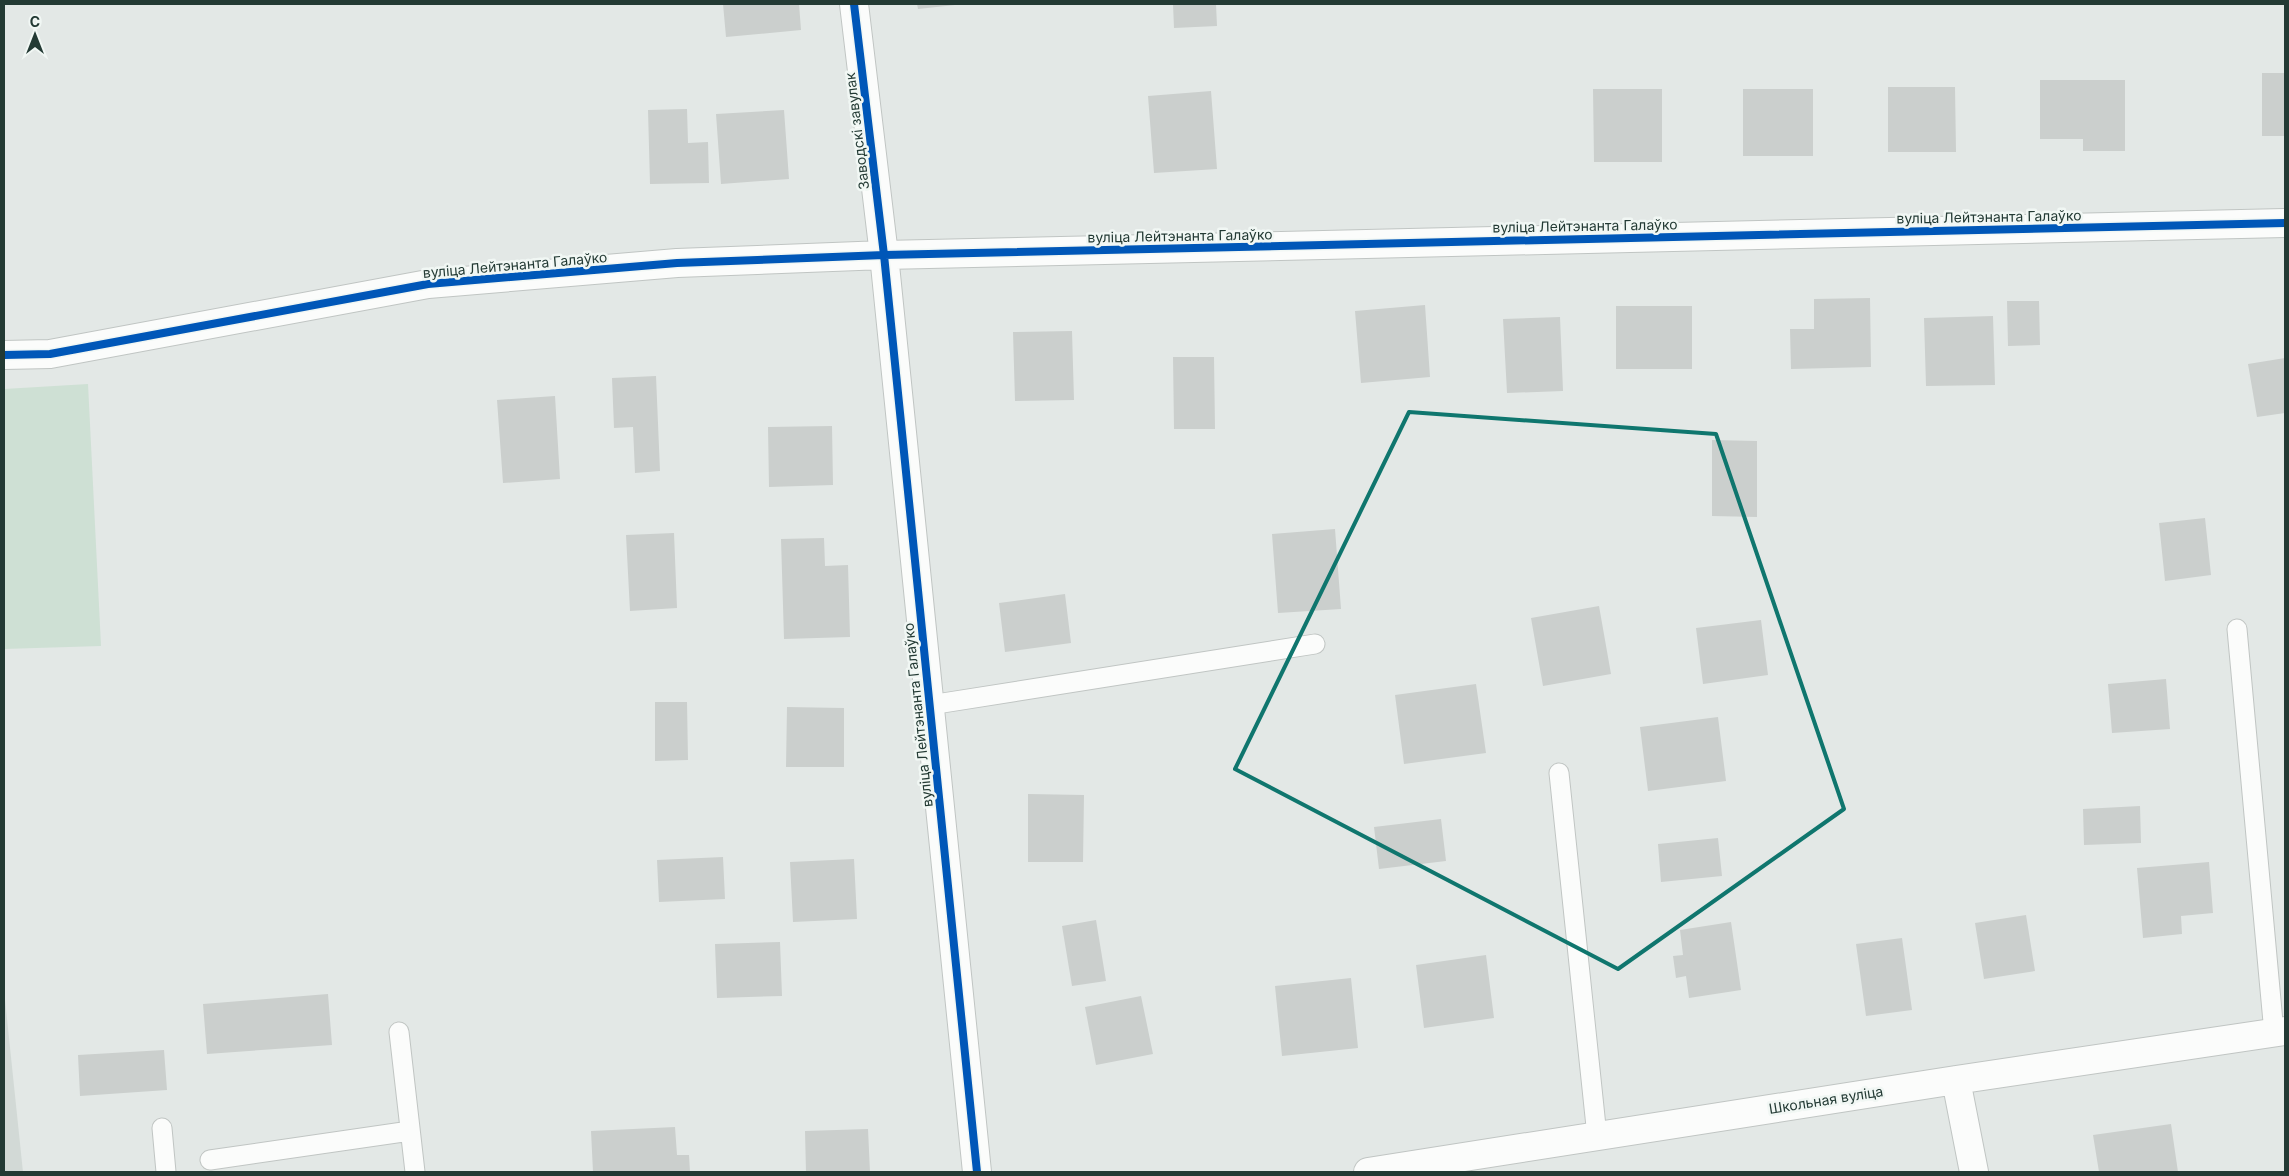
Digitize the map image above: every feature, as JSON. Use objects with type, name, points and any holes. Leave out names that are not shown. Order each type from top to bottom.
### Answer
[{"type":"street","name":"Заводскі завулак","points":[[854,4],[884,255]]},
{"type":"street","name":"вуліца Лейтэнанта Галаўко","points":[[4,355],[50,354],[428,284],[677,263],[884,255],[2285,223]]},
{"type":"street","name":"вуліца Лейтэнанта Галаўко","points":[[884,255],[977,1172]]},
{"type":"street","name":"Школьная вуліца","points":[[1368,1172],[1956,1080],[2280,1032]]},
{"type":"street","points":[[1956,1080],[1974,1172]]},
{"type":"lane","points":[[2237,629],[2280,1032]]},
{"type":"lane","points":[[930,705],[1315,644]]},
{"type":"lane","points":[[1559,773],[1597,1136]]},
{"type":"lane","points":[[399,1032],[415,1172]]},
{"type":"lane","points":[[162,1128],[166,1172]]},
{"type":"lane","points":[[210,1160],[410,1131]]},
{"type":"highlighted area","points":[[1409,412],[1716,434],[1844,809],[1618,969],[1235,769]]},
{"type":"shaded area","points":[[4,990],[23,1172],[4,1172]]},
{"type":"green space","points":[[88,384],[101,646],[4,649],[4,389]]},
{"type":"building","points":[[723,4],[799,4],[801,30],[726,37]]},
{"type":"building","points":[[917,4],[955,4],[955,5],[918,9]]},
{"type":"building","points":[[1173,4],[1216,4],[1217,26],[1174,28]]},
{"type":"building","points":[[2262,73],[2285,73],[2285,136],[2262,136]]},
{"type":"building","points":[[2040,80],[2125,80],[2125,151],[2083,151],[2083,139],[2040,139]]},
{"type":"building","points":[[1888,87],[1955,87],[1956,152],[1888,152]]},
{"type":"building","points":[[1593,89],[1662,89],[1662,162],[1594,162]]},
{"type":"building","points":[[1743,89],[1813,89],[1813,156],[1743,156]]},
{"type":"building","points":[[1211,91],[1217,169],[1154,173],[1148,96]]},
{"type":"building","points":[[687,109],[688,143],[708,142],[709,183],[650,184],[648,110]]},
{"type":"building","points":[[784,110],[789,179],[721,184],[716,114]]},
{"type":"building","points":[[1870,298],[1871,367],[1791,369],[1790,329],[1814,329],[1814,299]]},
{"type":"building","points":[[2007,301],[2039,301],[2040,345],[2008,346]]},
{"type":"building","points":[[1425,305],[1430,377],[1361,383],[1355,311]]},
{"type":"building","points":[[1616,306],[1692,306],[1692,369],[1616,369]]},
{"type":"building","points":[[1993,316],[1995,385],[1926,386],[1924,318]]},
{"type":"building","points":[[1560,317],[1563,391],[1507,393],[1503,319]]},
{"type":"building","points":[[1072,331],[1074,400],[1015,401],[1013,332]]},
{"type":"building","points":[[1173,357],[1214,357],[1215,429],[1174,429]]},
{"type":"building","points":[[2285,358],[2285,413],[2257,417],[2248,364]]},
{"type":"building","points":[[656,376],[660,471],[635,473],[633,427],[614,428],[612,378]]},
{"type":"building","points":[[555,396],[560,479],[503,483],[497,400]]},
{"type":"building","points":[[832,426],[833,485],[769,487],[768,427]]},
{"type":"building","points":[[1712,440],[1757,441],[1757,517],[1712,516]]},
{"type":"building","points":[[2205,518],[2211,575],[2165,581],[2159,523]]},
{"type":"building","points":[[1335,529],[1341,609],[1278,613],[1272,534]]},
{"type":"building","points":[[674,533],[677,608],[630,611],[626,535]]},
{"type":"building","points":[[824,538],[825,566],[848,565],[850,637],[784,639],[781,539]]},
{"type":"building","points":[[1065,594],[1071,643],[1005,652],[999,603]]},
{"type":"building","points":[[1599,606],[1611,674],[1543,686],[1531,618]]},
{"type":"building","points":[[1761,620],[1768,675],[1703,684],[1696,628]]},
{"type":"building","points":[[2166,679],[2170,729],[2112,733],[2108,684]]},
{"type":"building","points":[[1476,684],[1486,753],[1404,764],[1395,695]]},
{"type":"building","points":[[655,702],[687,702],[688,760],[655,761]]},
{"type":"building","points":[[787,707],[844,708],[844,767],[786,767]]},
{"type":"building","points":[[1718,717],[1726,781],[1648,791],[1640,727]]},
{"type":"building","points":[[1028,794],[1084,795],[1083,862],[1028,862]]},
{"type":"building","points":[[2140,806],[2141,843],[2084,845],[2083,809]]},
{"type":"building","points":[[1441,819],[1446,861],[1379,869],[1374,827]]},
{"type":"building","points":[[1718,838],[1722,876],[1661,882],[1658,844]]},
{"type":"building","points":[[723,857],[725,899],[659,902],[657,860]]},
{"type":"building","points":[[854,859],[857,919],[793,922],[790,862]]},
{"type":"building","points":[[2209,862],[2213,913],[2181,916],[2182,934],[2143,938],[2137,868]]},
{"type":"building","points":[[2026,915],[2035,971],[1984,979],[1975,923]]},
{"type":"building","points":[[1096,920],[1106,981],[1072,986],[1062,926]]},
{"type":"building","points":[[1731,922],[1741,990],[1689,998],[1686,976],[1676,978],[1673,956],[1683,955],[1680,930]]},
{"type":"building","points":[[1902,938],[1912,1010],[1866,1016],[1856,944]]},
{"type":"building","points":[[780,942],[782,996],[717,998],[715,944]]},
{"type":"building","points":[[1486,955],[1494,1018],[1424,1028],[1416,965]]},
{"type":"building","points":[[1351,978],[1358,1048],[1282,1056],[1275,986]]},
{"type":"building","points":[[328,994],[332,1045],[207,1054],[203,1004]]},
{"type":"building","points":[[1141,996],[1153,1054],[1096,1065],[1085,1007]]},
{"type":"building","points":[[164,1050],[167,1090],[80,1096],[78,1055]]},
{"type":"building","points":[[2171,1124],[2178,1172],[2099,1172],[2093,1135]]},
{"type":"building","points":[[675,1127],[677,1155],[689,1155],[690,1172],[593,1172],[591,1131]]},
{"type":"building","points":[[868,1129],[870,1172],[806,1172],[805,1131]]},
{"type":"cycle path","points":[[854,4],[884,255],[977,1172]]},
{"type":"cycle path","points":[[4,355],[50,354],[428,284],[677,263],[884,255],[2285,223]]}]
